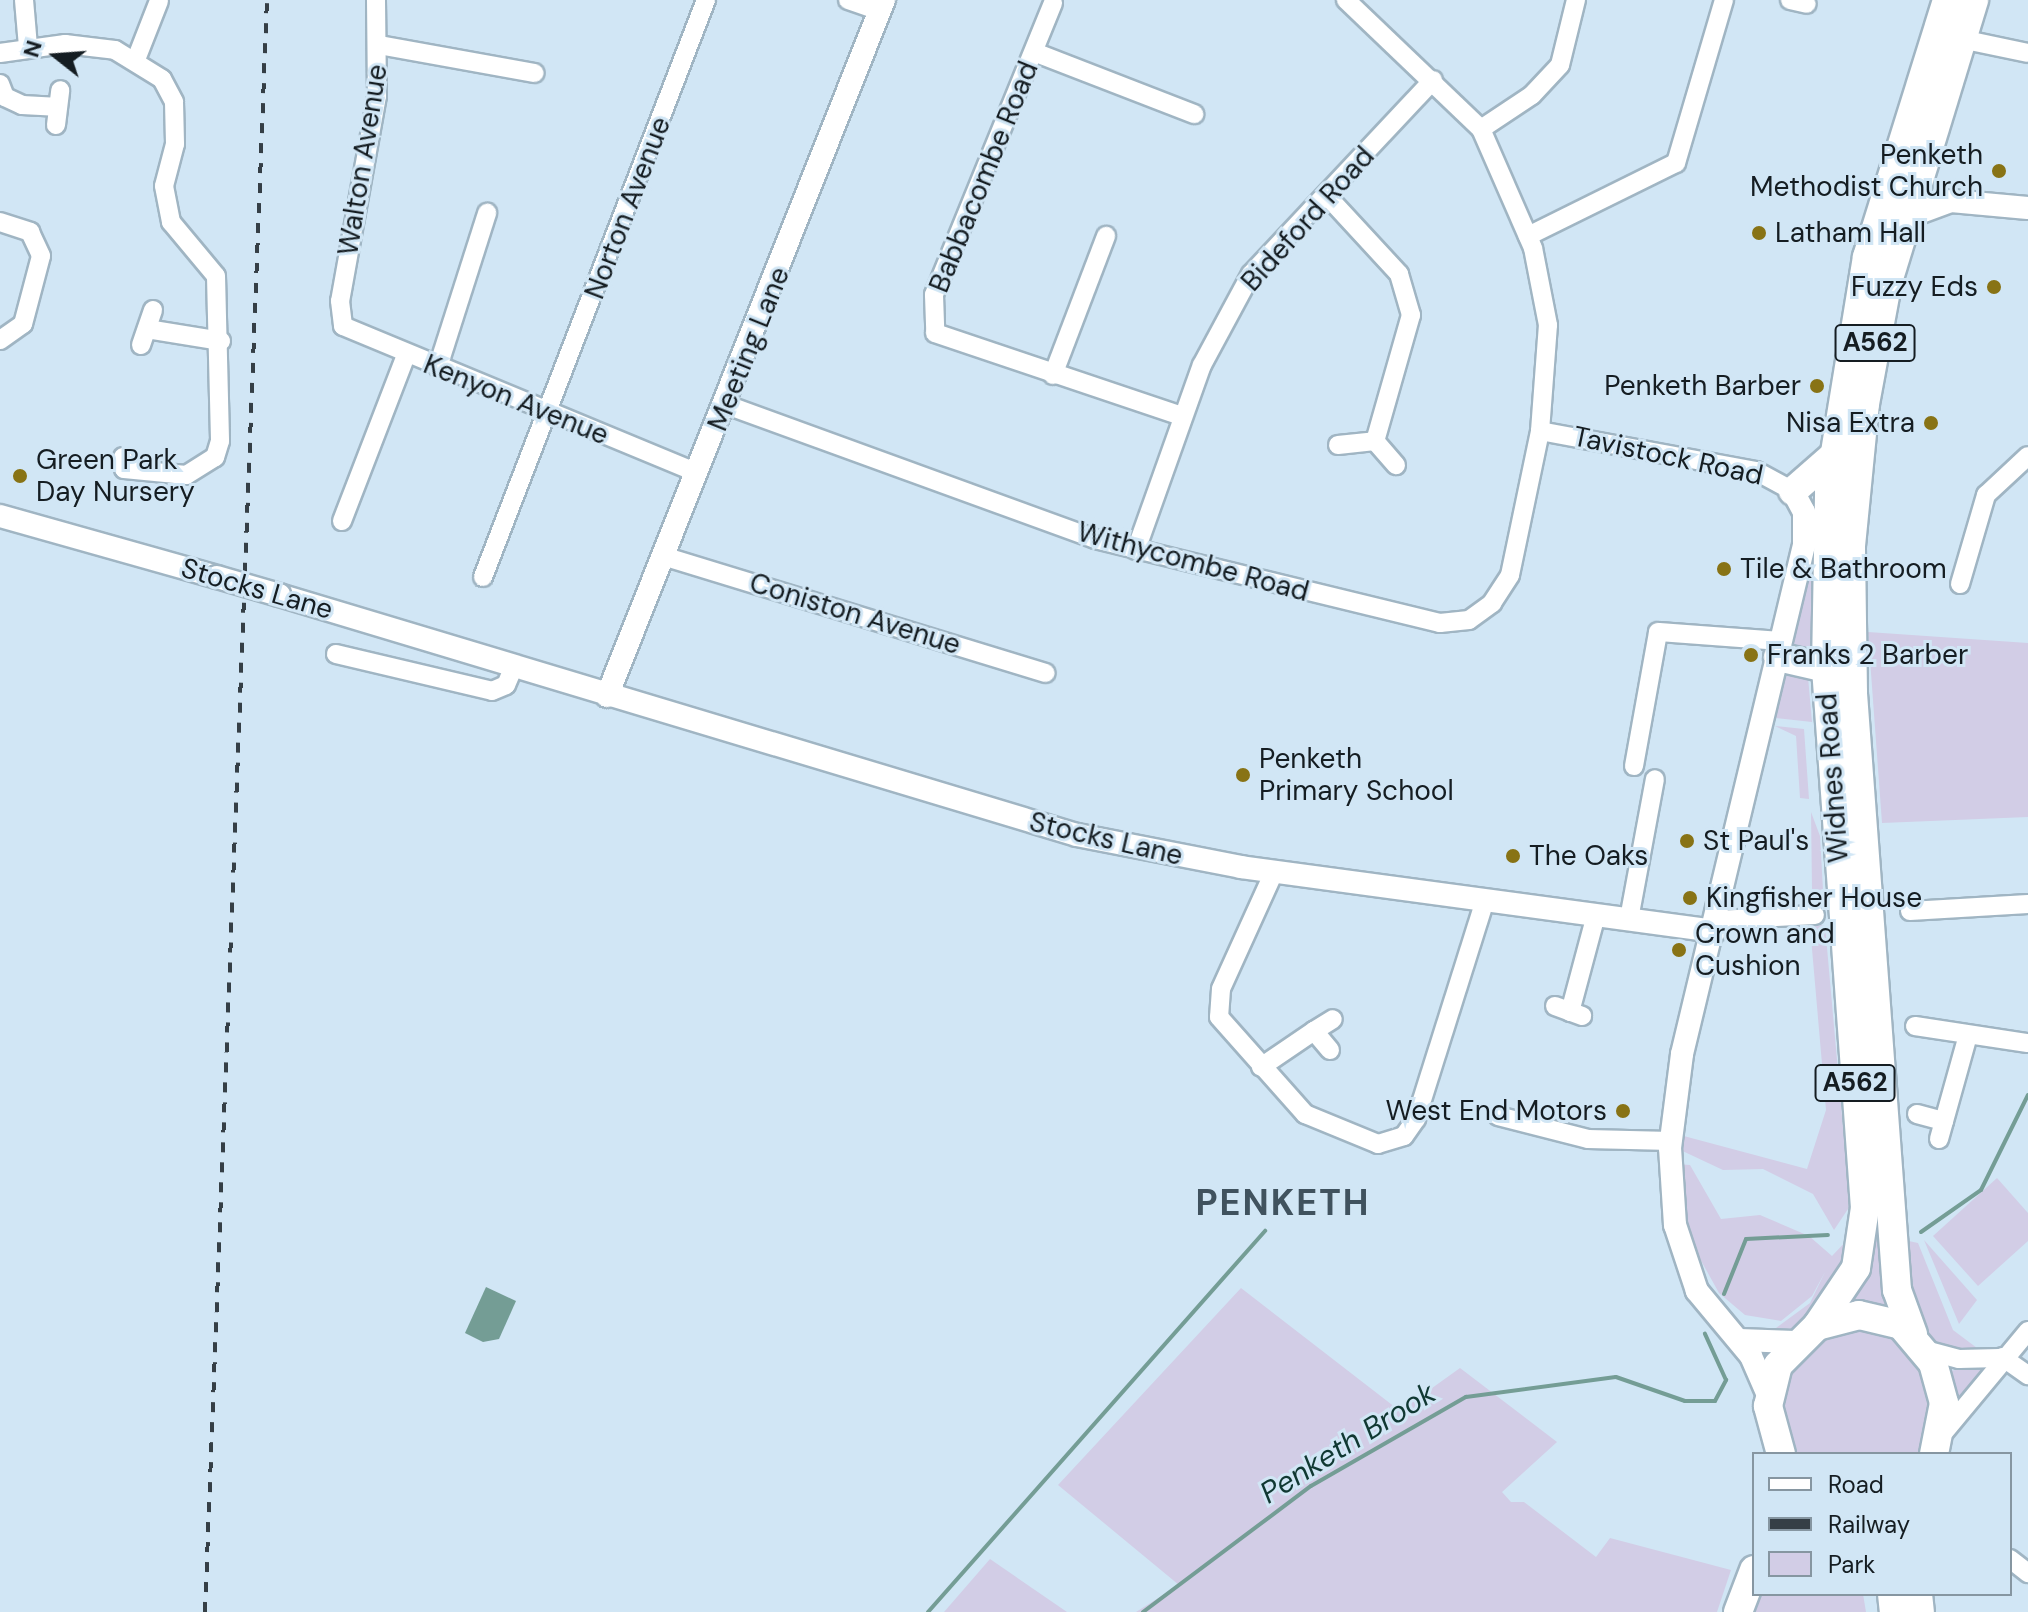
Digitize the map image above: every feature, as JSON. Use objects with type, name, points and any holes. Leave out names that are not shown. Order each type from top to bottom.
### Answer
[{"type":"main road","name":"A562","points":[[1844,464],[1883,199],[1947,0]]},
{"type":"main road","name":"A562","points":[[1844,464],[1905,218],[1974,0]]},
{"type":"main road","points":[[1793,491],[1844,464]]},
{"type":"main road","name":"Widnes Road","points":[[1806,1334],[1849,1285],[1865,1208],[1826,668],[1844,464]]},
{"type":"main road","name":"Widnes Road","points":[[1844,464],[1853,707],[1897,1290],[1919,1342]]},
{"type":"main road","points":[[1780,649],[1826,668]]},
{"type":"main road","points":[[1806,1334],[1874,1316],[1919,1342]]},
{"type":"main road","name":"A562","points":[[1768,1395],[1806,1334]]},
{"type":"main road","name":"A562","points":[[1919,1342],[1942,1389],[1937,1447]]},
{"type":"main road","points":[[1768,1395],[1774,1446]]},
{"type":"main road","points":[[1738,1612],[1752,1575]]},
{"type":"street","points":[[24,0],[28,47]]},
{"type":"street","name":"Walton Avenue","points":[[340,320],[379,45],[376,0]]},
{"type":"street","name":"Norton Avenue","points":[[483,577],[706,0]]},
{"type":"street","points":[[848,0],[882,6]]},
{"type":"street","points":[[1346,0],[1481,129],[1532,95],[1560,65],[1576,0]]},
{"type":"street","points":[[1528,236],[1676,163],[1724,0]]},
{"type":"street","points":[[137,57],[160,2]]},
{"type":"street","name":"Babbacombe Road","points":[[1053,3],[932,315],[935,333],[951,344],[1182,416]]},
{"type":"street","name":"Meeting Lane","points":[[607,696],[727,405],[882,6]]},
{"type":"street","points":[[1961,39],[2028,53]]},
{"type":"street","points":[[0,53],[28,47],[84,44],[137,57],[162,79],[174,102],[167,203],[171,222],[216,276],[223,414],[215,457],[186,475],[124,469],[123,457]]},
{"type":"street","points":[[379,45],[534,74]]},
{"type":"street","points":[[1034,52],[1194,114]]},
{"type":"street","name":"Bideford Road","points":[[1136,550],[1182,416],[1251,274],[1328,197],[1433,80]]},
{"type":"street","points":[[0,84],[5,97],[22,105],[57,108]]},
{"type":"street","name":"Withycombe Road","points":[[727,405],[1136,550],[1440,623],[1469,620],[1492,603],[1510,575],[1540,431],[1548,325],[1528,236],[1481,129]]},
{"type":"street","points":[[1883,199],[1916,181],[1951,201],[2028,208]]},
{"type":"street","points":[[1328,197],[1399,274],[1411,315],[1375,441]]},
{"type":"street","points":[[1905,218],[1951,201]]},
{"type":"street","points":[[438,367],[488,213]]},
{"type":"street","points":[[0,222],[30,232],[41,256],[23,324],[0,340]]},
{"type":"street","points":[[1053,375],[1106,236]]},
{"type":"street","points":[[153,310],[144,337],[221,341]]},
{"type":"street","name":"Kenyon Avenue","points":[[340,320],[353,335],[698,473]]},
{"type":"street","points":[[342,521],[406,355]]},
{"type":"street","name":"Tavistock Road","points":[[1540,431],[1756,471],[1793,491]]},
{"type":"street","points":[[1338,445],[1375,441]]},
{"type":"street","points":[[1375,441],[1396,465]]},
{"type":"street","points":[[1960,584],[1986,495],[2028,456]]},
{"type":"street","points":[[1768,1395],[1739,1340],[1697,1291],[1683,1255],[1671,1141],[1676,1083],[1717,926],[1804,545],[1804,512],[1793,491]]},
{"type":"street","name":"Stocks Lane","points":[[0,516],[279,595],[1065,832],[1274,872],[1596,915],[1717,926]]},
{"type":"street","name":"Coniston Avenue","points":[[663,556],[1046,673]]},
{"type":"street","points":[[1634,766],[1658,632],[1780,649]]},
{"type":"street","name":"Stocks Lane","points":[[332,656],[492,691],[506,685],[514,666]]},
{"type":"street","points":[[1629,919],[1655,779]]},
{"type":"street","points":[[1274,872],[1216,1008],[1224,1027],[1316,1122],[1378,1144],[1404,1136],[1416,1119],[1485,900]]},
{"type":"street","points":[[1906,915],[2028,904]]},
{"type":"street","points":[[1569,1011],[1596,915]]},
{"type":"street","points":[[1717,926],[1815,915]]},
{"type":"street","points":[[1261,1067],[1333,1019]]},
{"type":"street","points":[[1915,1026],[2028,1043]]},
{"type":"street","points":[[1314,1031],[1330,1050]]},
{"type":"street","points":[[1917,1114],[1942,1130],[1968,1035]]},
{"type":"street","points":[[1498,1116],[1588,1139],[1671,1141]]},
{"type":"street","points":[[1937,1447],[2001,1357],[2028,1331]]},
{"type":"street","points":[[1739,1340],[1806,1334]]},
{"type":"street","points":[[1919,1342],[1959,1359],[2001,1357],[2028,1375]]},
{"type":"street","points":[[2012,1561],[2028,1573]]},
{"type":"green space","points":[[1814,555],[1815,635],[1809,654],[1793,646]]},
{"type":"green space","points":[[1868,632],[2028,643],[2028,817],[1882,823]]},
{"type":"green space","points":[[1785,676],[1808,677],[1812,722],[1776,718]]},
{"type":"green space","points":[[1775,726],[1804,729],[1809,799],[1800,798],[1796,736]]},
{"type":"green space","points":[[1811,812],[1820,836],[1823,890],[1812,889]]},
{"type":"green space","points":[[1825,925],[1850,1206],[1834,1230],[1813,1194],[1763,1169],[1723,1170],[1674,1147],[1680,1135],[1807,1169],[1826,1110],[1810,926]]},
{"type":"green space","points":[[1675,1164],[1690,1165],[1721,1219],[1760,1215],[1809,1236],[1832,1256],[1850,1237],[1852,1254],[1817,1313],[1784,1336],[1772,1331],[1810,1303],[1825,1272],[1812,1296],[1781,1321],[1745,1315],[1719,1293],[1679,1221]]},
{"type":"green space","points":[[1997,1178],[2028,1213],[2028,1241],[1978,1286],[1933,1236]]},
{"type":"green space","points":[[1870,1240],[1886,1242],[1893,1310],[1850,1302]]},
{"type":"green space","points":[[1904,1240],[1918,1243],[1953,1330],[1977,1348],[1974,1354],[1933,1343],[1915,1318]]},
{"type":"green space","points":[[1924,1240],[1977,1300],[1959,1324]]},
{"type":"green space","points":[[1241,1288],[1400,1411],[1460,1368],[1557,1442],[1502,1492],[1511,1502],[1524,1502],[1596,1557],[1610,1538],[1731,1570],[1717,1612],[1136,1612],[1179,1585],[1058,1485]]},
{"type":"green space","points":[[1872,1325],[1908,1343],[1933,1393],[1924,1452],[1792,1452],[1782,1431],[1782,1381],[1809,1342]]},
{"type":"green space","points":[[1980,1367],[1982,1371],[1957,1403],[1948,1371]]},
{"type":"green space","points":[[990,1559],[1067,1612],[944,1612]]},
{"type":"green space","points":[[1753,1596],[1863,1596],[1866,1612],[1746,1612]]},
{"type":"shaded area","points":[[486,1287],[516,1301],[499,1339],[483,1342],[465,1333]]},
{"type":"waterway","name":"Penketh Brook","points":[[1921,1232],[1981,1190],[2028,1095]]},
{"type":"waterway","points":[[928,1612],[1265,1231]]},
{"type":"waterway","name":"Penketh Brook","points":[[1724,1294],[1746,1239],[1828,1235]]},
{"type":"waterway","name":"Penketh Brook","points":[[1143,1612],[1311,1486],[1466,1397],[1616,1377],[1685,1401],[1715,1401],[1726,1380],[1705,1334]]},
{"type":"railway","points":[[205,1612],[267,0]]},
{"type":"place","name":"Penketh Methodist Church","points":[[1999,171]]},
{"type":"place","name":"Latham Hall","points":[[1759,233]]},
{"type":"place","name":"Fuzzy Eds","points":[[1994,287]]},
{"type":"place","name":"Penketh Barber","points":[[1817,386]]},
{"type":"place","name":"Nisa Extra","points":[[1931,423]]},
{"type":"place","name":"Green Park Day Nursery","points":[[20,476]]},
{"type":"place","name":"Tile & Bathroom","points":[[1724,569]]},
{"type":"place","name":"Franks 2 Barber","points":[[1751,655]]},
{"type":"place","name":"Penketh Primary School","points":[[1243,775]]},
{"type":"place","name":"St Paul's","points":[[1687,841]]},
{"type":"place","name":"The Oaks","points":[[1513,856]]},
{"type":"place","name":"Kingfisher House","points":[[1690,898]]},
{"type":"place","name":"Crown and Cushion","points":[[1679,950]]},
{"type":"place","name":"West End Motors","points":[[1623,1111]]},
{"type":"district","name":"PENKETH","points":[[1283,1203]]}]
